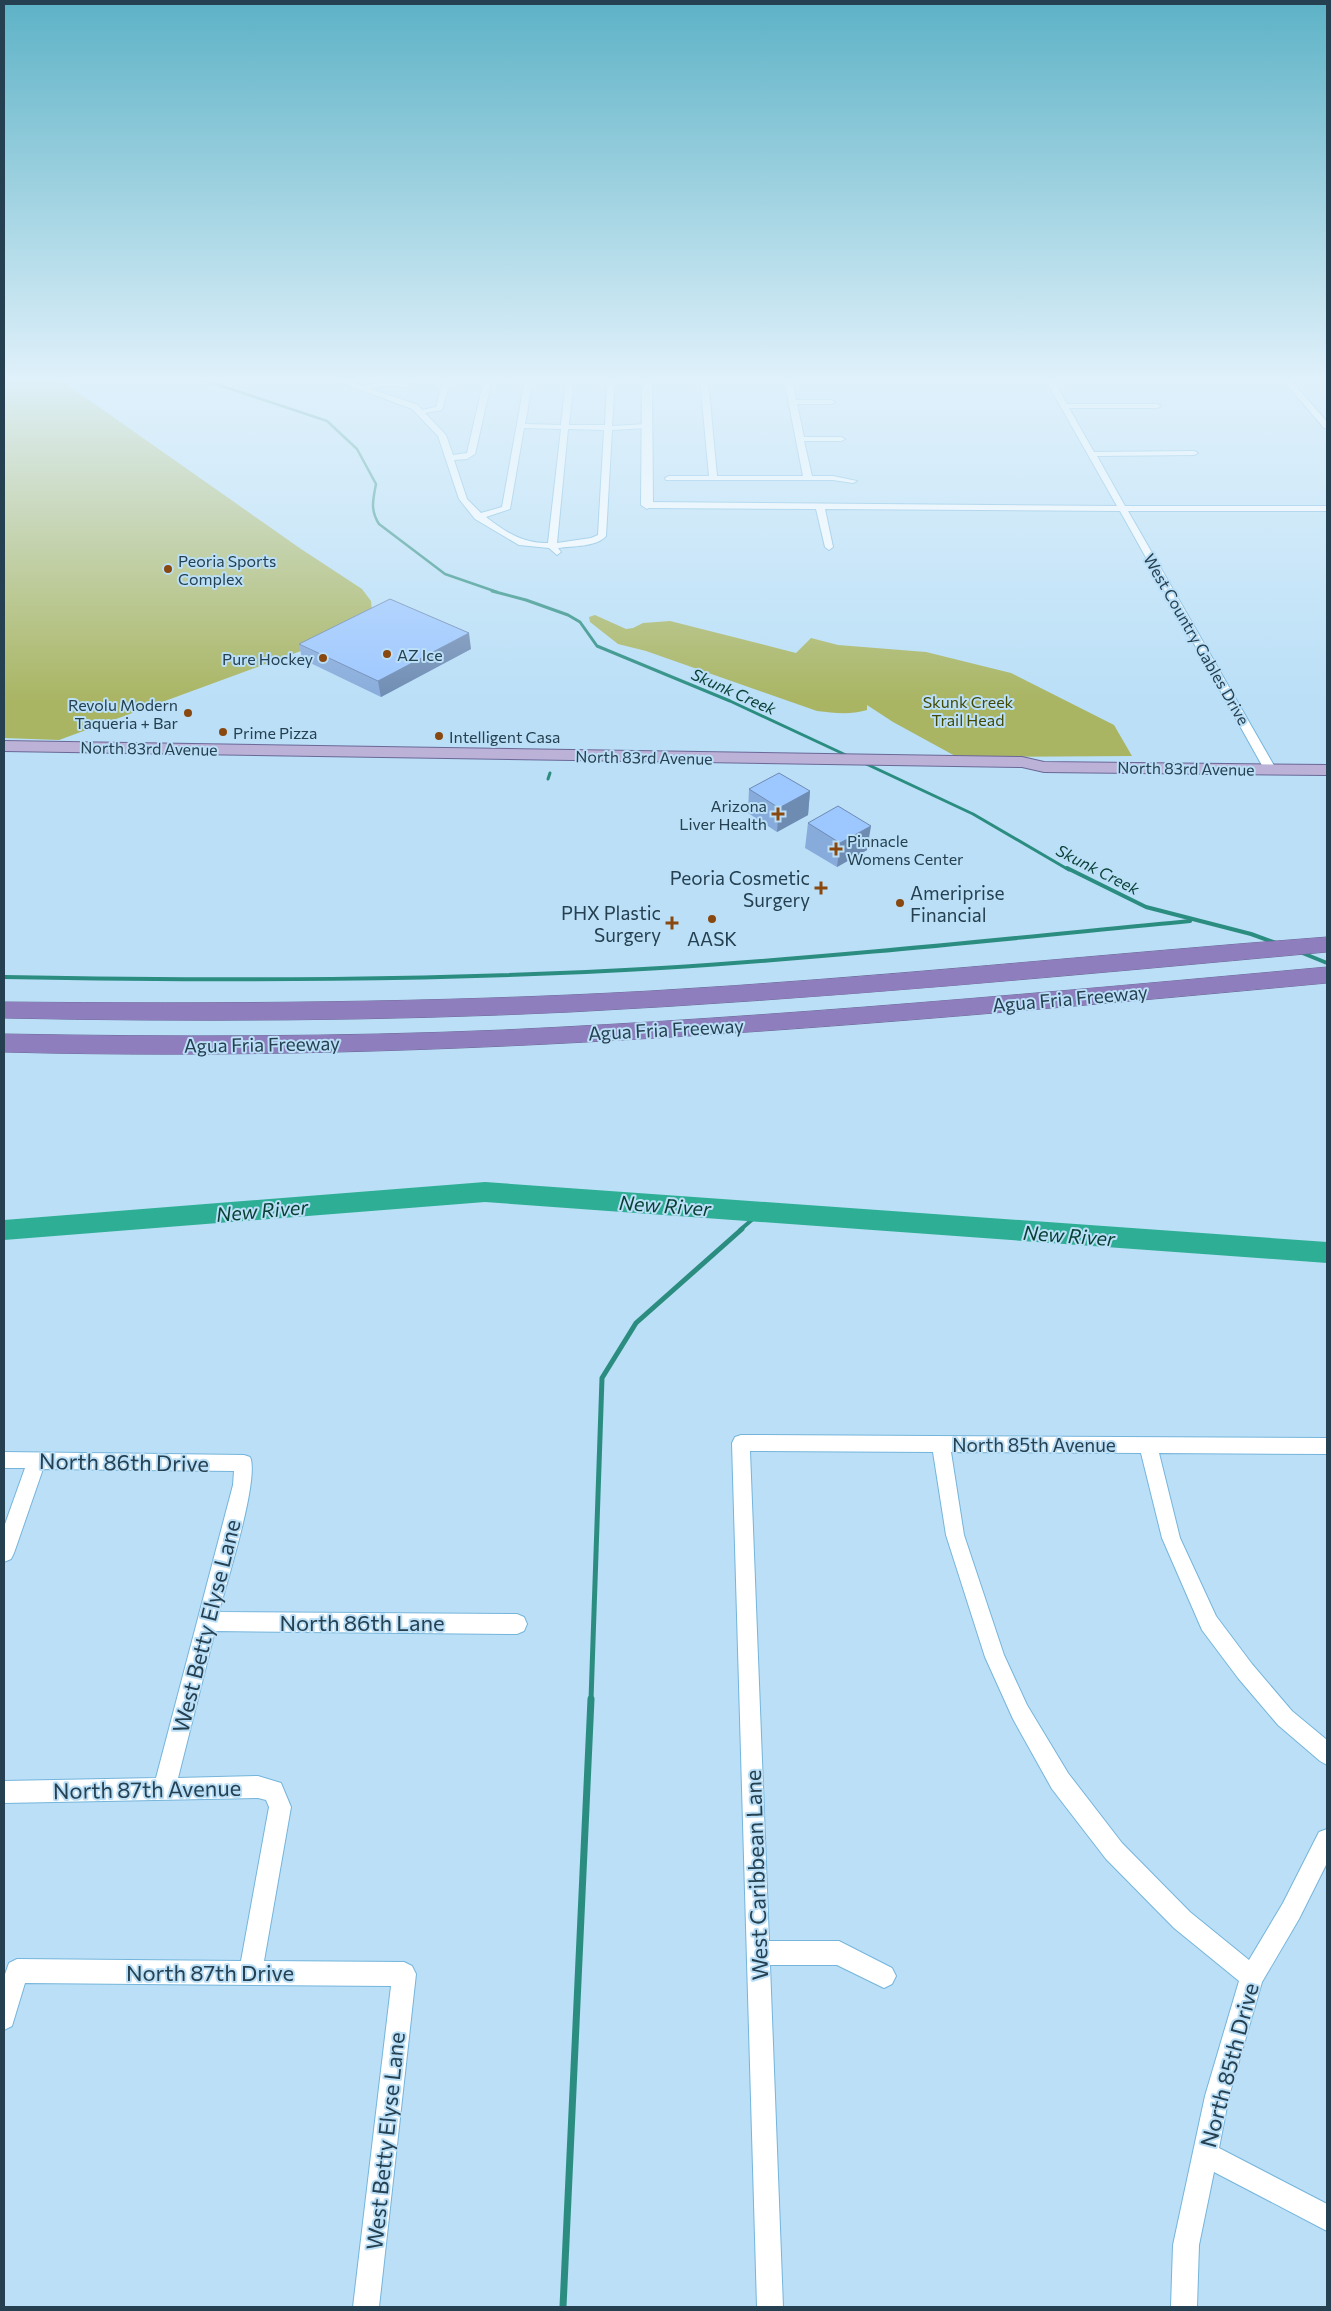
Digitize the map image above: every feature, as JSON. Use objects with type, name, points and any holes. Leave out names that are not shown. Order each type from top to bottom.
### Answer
[{"type":"highway","name":"Agua Fria Freeway","points":[[4,1010],[159,1012],[371,1010],[554,1003],[736,992],[1122,963],[1327,944]]},
{"type":"highway","name":"Agua Fria Freeway","points":[[4,1043],[83,1045],[395,1042],[708,1027],[1327,975]]},
{"type":"main road","name":"North 83rd Avenue","points":[[4,746],[769,763]]},
{"type":"main road","name":"North 83rd Avenue","points":[[4,759],[769,763],[1327,770]]},
{"type":"street","points":[[459,487],[463,500],[478,516],[526,544],[552,545],[600,540],[605,487]]},
{"type":"street","points":[[478,516],[506,509],[510,487]]},
{"type":"street","points":[[559,487],[552,545],[556,552],[560,553]]},
{"type":"street","points":[[647,487],[647,505],[1123,509],[1327,508]]},
{"type":"street","name":"West Country Gables Drive","points":[[1111,487],[1270,769]]},
{"type":"street","points":[[820,506],[829,547]]},
{"type":"street","name":"North 85th Avenue","points":[[741,1443],[1327,1446]]},
{"type":"street","name":"West Caribbean Lane","points":[[741,1443],[770,2307]]},
{"type":"street","points":[[941,1444],[955,1535],[978,1608],[995,1657],[1020,1712],[1050,1764],[1060,1781],[1114,1851],[1182,1920],[1252,1978]]},
{"type":"street","points":[[1148,1445],[1171,1538],[1209,1623],[1244,1671],[1285,1718],[1327,1754]]},
{"type":"street","name":"North 86th Drive","points":[[4,1460],[36,1462],[244,1463]]},
{"type":"street","points":[[4,1553],[36,1462]]},
{"type":"street","name":"West Betty Elyse Lane","points":[[164,1789],[242,1485],[244,1463]]},
{"type":"street","name":"North 86th Lane","points":[[206,1621],[518,1624]]},
{"type":"street","name":"North 87th Avenue","points":[[4,1792],[258,1787],[273,1791],[280,1807],[251,1972]]},
{"type":"street","name":"North 85th Drive","points":[[1184,2307],[1186,2245],[1217,2096],[1252,1978],[1291,1911],[1327,1840]]},
{"type":"street","points":[[758,1953],[839,1953],[884,1976]]},
{"type":"street","name":"North 87th Drive","points":[[4,2018],[17,1971],[404,1974]]},
{"type":"street","name":"West Betty Elyse Lane","points":[[366,2307],[404,1974]]},
{"type":"street","points":[[1205,2154],[1327,2218]]},
{"type":"green space","name":"Peoria Sports Complex","points":[[4,487],[213,487],[362,589],[371,601],[372,612],[320,644],[59,740],[4,738]]},
{"type":"green space","name":"Skunk Creek Trail Head","points":[[595,615],[626,629],[643,623],[670,621],[796,653],[811,638],[838,645],[926,652],[1011,673],[1114,725],[1132,756],[957,757],[893,722],[867,705],[867,710],[854,713],[817,711],[646,651],[618,644],[590,622],[589,617]]},
{"type":"building","name":"AZ Ice","points":[[390,599],[469,633],[378,681],[299,644]]},
{"type":"building","points":[[779,773],[810,791],[779,808],[749,789]]},
{"type":"building","points":[[838,806],[871,826],[840,843],[808,823]]},
{"type":"waterway","name":"Skunk Creek","points":[[375,487],[373,509],[379,524],[445,574],[497,592]]},
{"type":"waterway","name":"Skunk Creek","points":[[492,591],[526,600],[568,615],[580,622],[597,646],[730,701],[848,756]]},
{"type":"waterway","name":"Skunk Creek","points":[[862,762],[973,814],[1069,870]]},
{"type":"waterway","points":[[548,779],[550,773]]},
{"type":"waterway","name":"Skunk Creek","points":[[1067,868],[1146,907],[1251,934],[1276,943]]},
{"type":"waterway","points":[[4,977],[332,979],[579,972],[661,968],[926,947],[1190,921]]},
{"type":"waterway","name":"Skunk Creek","points":[[1300,952],[1327,963]]},
{"type":"waterway","name":"New River","points":[[4,1230],[485,1192],[1327,1253]]},
{"type":"waterway","points":[[740,1230],[761,1212]]},
{"type":"waterway","points":[[591,1700],[602,1378],[636,1323],[742,1229]]},
{"type":"waterway","points":[[563,2307],[591,1699]]},
{"type":"place","name":"Peoria Sports Complex","points":[[168,569]]},
{"type":"place","name":"AZ Ice","points":[[387,654]]},
{"type":"place","name":"Pure Hockey","points":[[323,658]]},
{"type":"place","name":"Revolu Modern Taqueria + Bar","points":[[188,713]]},
{"type":"place","name":"Prime Pizza","points":[[223,732]]},
{"type":"place","name":"Intelligent Casa","points":[[439,736]]},
{"type":"place","name":"Arizona Liver Health","points":[[778,814]]},
{"type":"place","name":"Pinnacle Womens Center","points":[[836,849]]},
{"type":"place","name":"Peoria Cosmetic Surgery","points":[[821,888]]},
{"type":"place","name":"Ameriprise Financial","points":[[900,903]]},
{"type":"place","name":"AASK","points":[[712,919]]},
{"type":"place","name":"PHX Plastic Surgery","points":[[672,923]]}]
